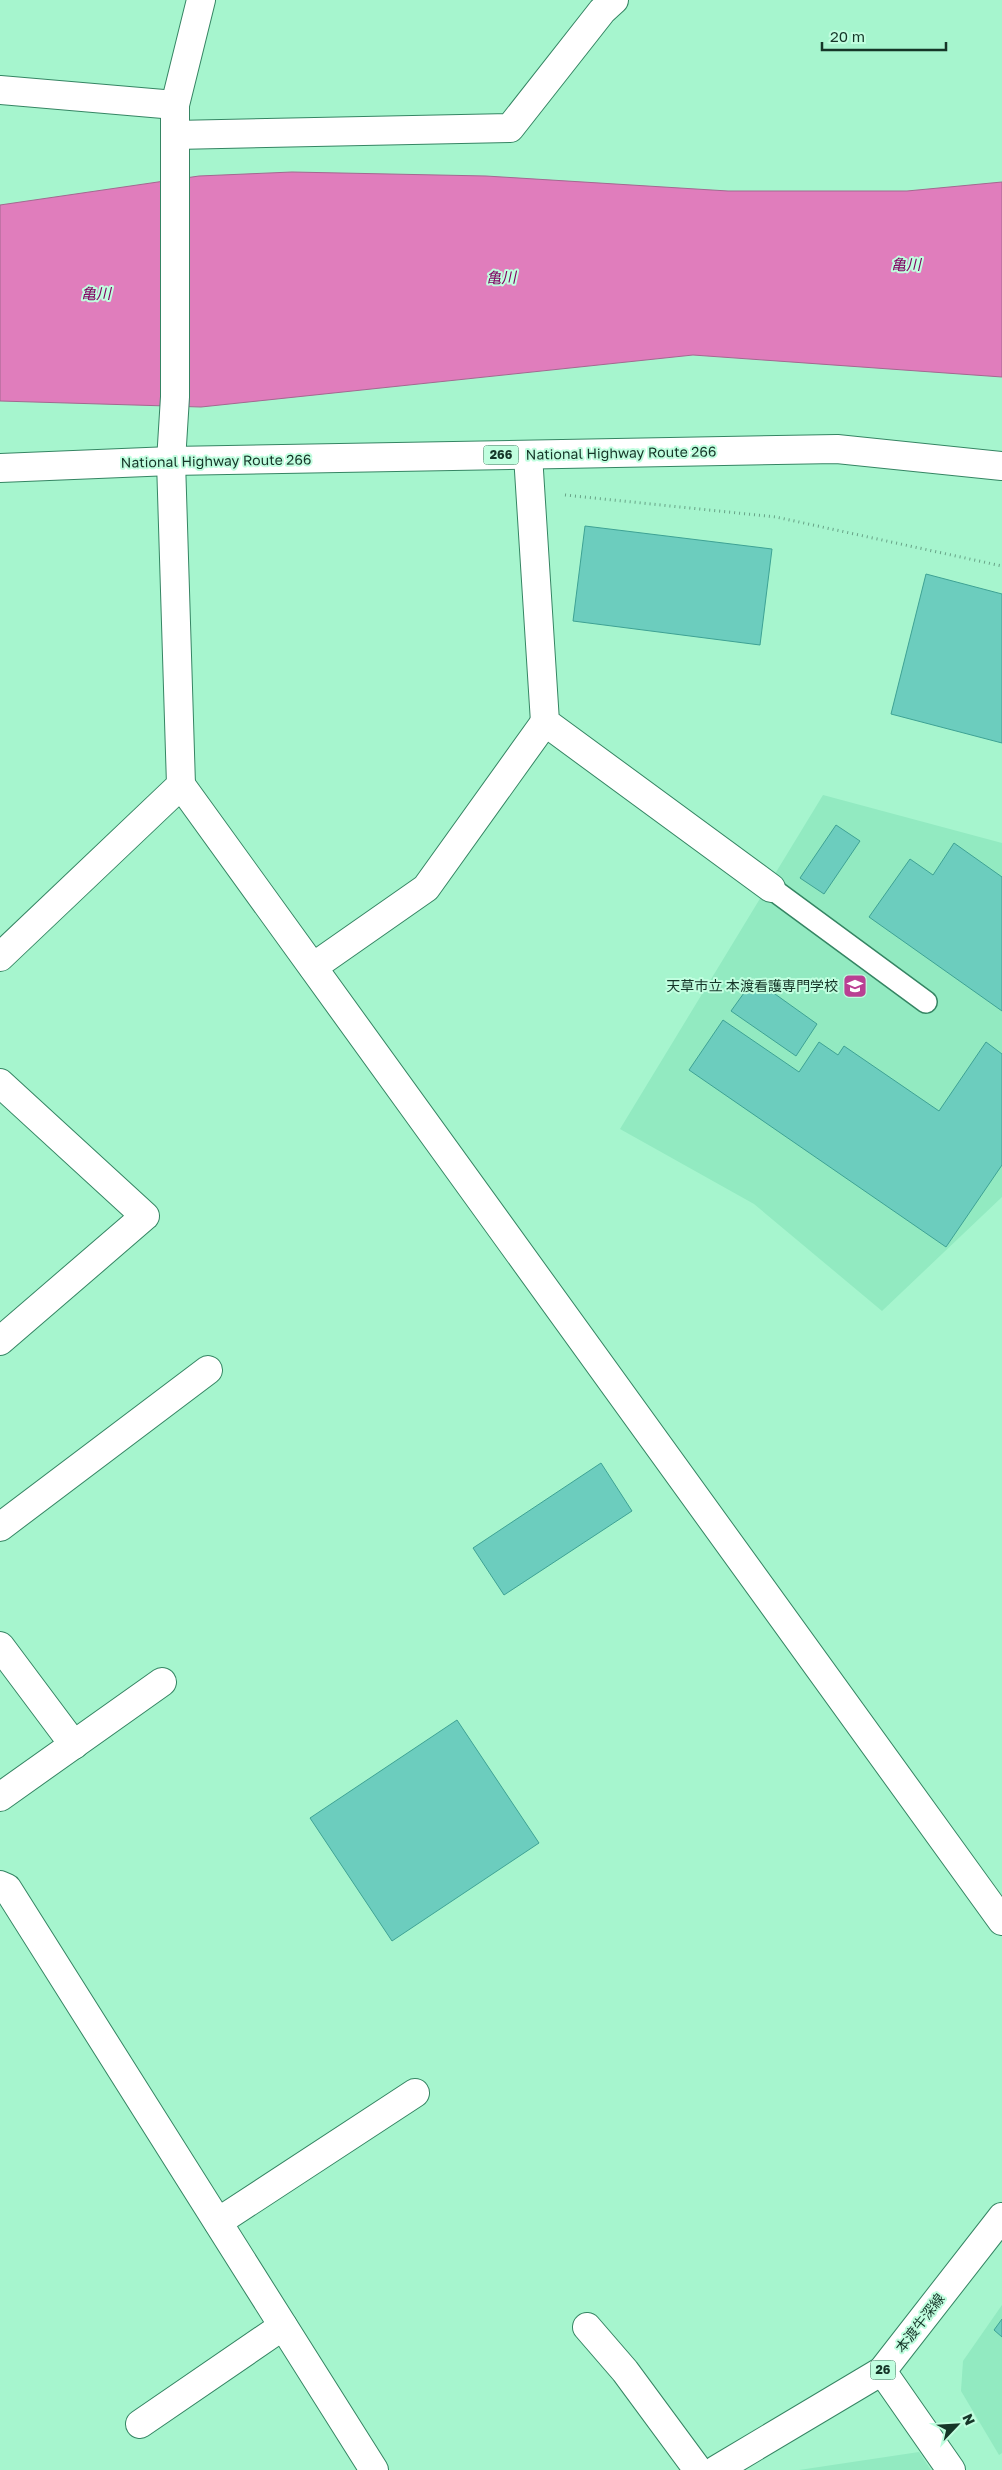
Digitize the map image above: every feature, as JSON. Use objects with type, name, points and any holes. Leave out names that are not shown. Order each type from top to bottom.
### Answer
[{"type":"main road","points":[[201,0],[175,105],[175,397],[171,461],[181,785],[1002,1921]]},
{"type":"main road","points":[[176,147],[510,128],[602,11],[614,0]]},
{"type":"main road","points":[[0,90],[175,105]]},
{"type":"main road","name":"National Highway Route 266","points":[[0,468],[171,461],[837,449],[1002,466]]},
{"type":"main road","points":[[312,967],[426,888],[545,722],[528,455]]},
{"type":"main road","points":[[545,722],[771,888]]},
{"type":"main road","points":[[0,957],[181,785]]},
{"type":"main road","points":[[0,1082],[145,1216],[0,1341]]},
{"type":"main road","points":[[0,1527],[208,1370]]},
{"type":"main road","points":[[0,1646],[74,1745]]},
{"type":"main road","points":[[0,1797],[162,1682]]},
{"type":"main road","points":[[0,1885],[7,1888],[374,2470]]},
{"type":"main road","points":[[218,2222],[415,2093]]},
{"type":"main road","name":"本渡牛深線","points":[[716,2470],[882,2371],[1002,2217]]},
{"type":"main road","points":[[140,2424],[283,2326]]},
{"type":"main road","points":[[587,2327],[625,2371],[698,2470]]},
{"type":"main road","points":[[882,2371],[951,2470]]},
{"type":"lane","points":[[771,888],[926,1002]]},
{"type":"path","points":[[530,492],[776,517],[1002,566]]},
{"type":"shaded area","name":"天草市立 本渡看護専門学校","points":[[823,795],[1002,843],[1002,1197],[882,1311],[754,1204],[620,1129]]},
{"type":"shaded area","points":[[1002,2305],[1002,2453],[999,2455],[961,2391],[963,2361]]},
{"type":"shaded area","points":[[919,2452],[931,2470],[799,2470]]},
{"type":"water","name":"亀川","points":[[292,172],[486,176],[728,191],[907,191],[1002,182],[1002,377],[693,355],[201,407],[0,401],[0,205],[199,176]]},
{"type":"building","points":[[585,526],[772,549],[760,645],[573,621]]},
{"type":"building","points":[[926,574],[1002,594],[1002,743],[891,714]]},
{"type":"building","points":[[836,825],[860,841],[824,894],[800,878]]},
{"type":"building","points":[[954,843],[1002,877],[1002,1011],[869,917],[910,859],[933,875]]},
{"type":"building","points":[[754,979],[817,1024],[796,1056],[731,1011]]},
{"type":"building","points":[[723,1020],[799,1072],[819,1042],[838,1055],[844,1046],[939,1111],[986,1042],[1002,1054],[1002,1165],[946,1247],[689,1070]]},
{"type":"building","points":[[601,1463],[632,1511],[504,1595],[473,1548]]},
{"type":"building","points":[[457,1720],[539,1843],[392,1941],[310,1818]]},
{"type":"building","points":[[1002,2319],[1002,2337],[994,2330]]},
{"type":"place","name":"天草市立 本渡看護専門学校","points":[[855,986]]}]
